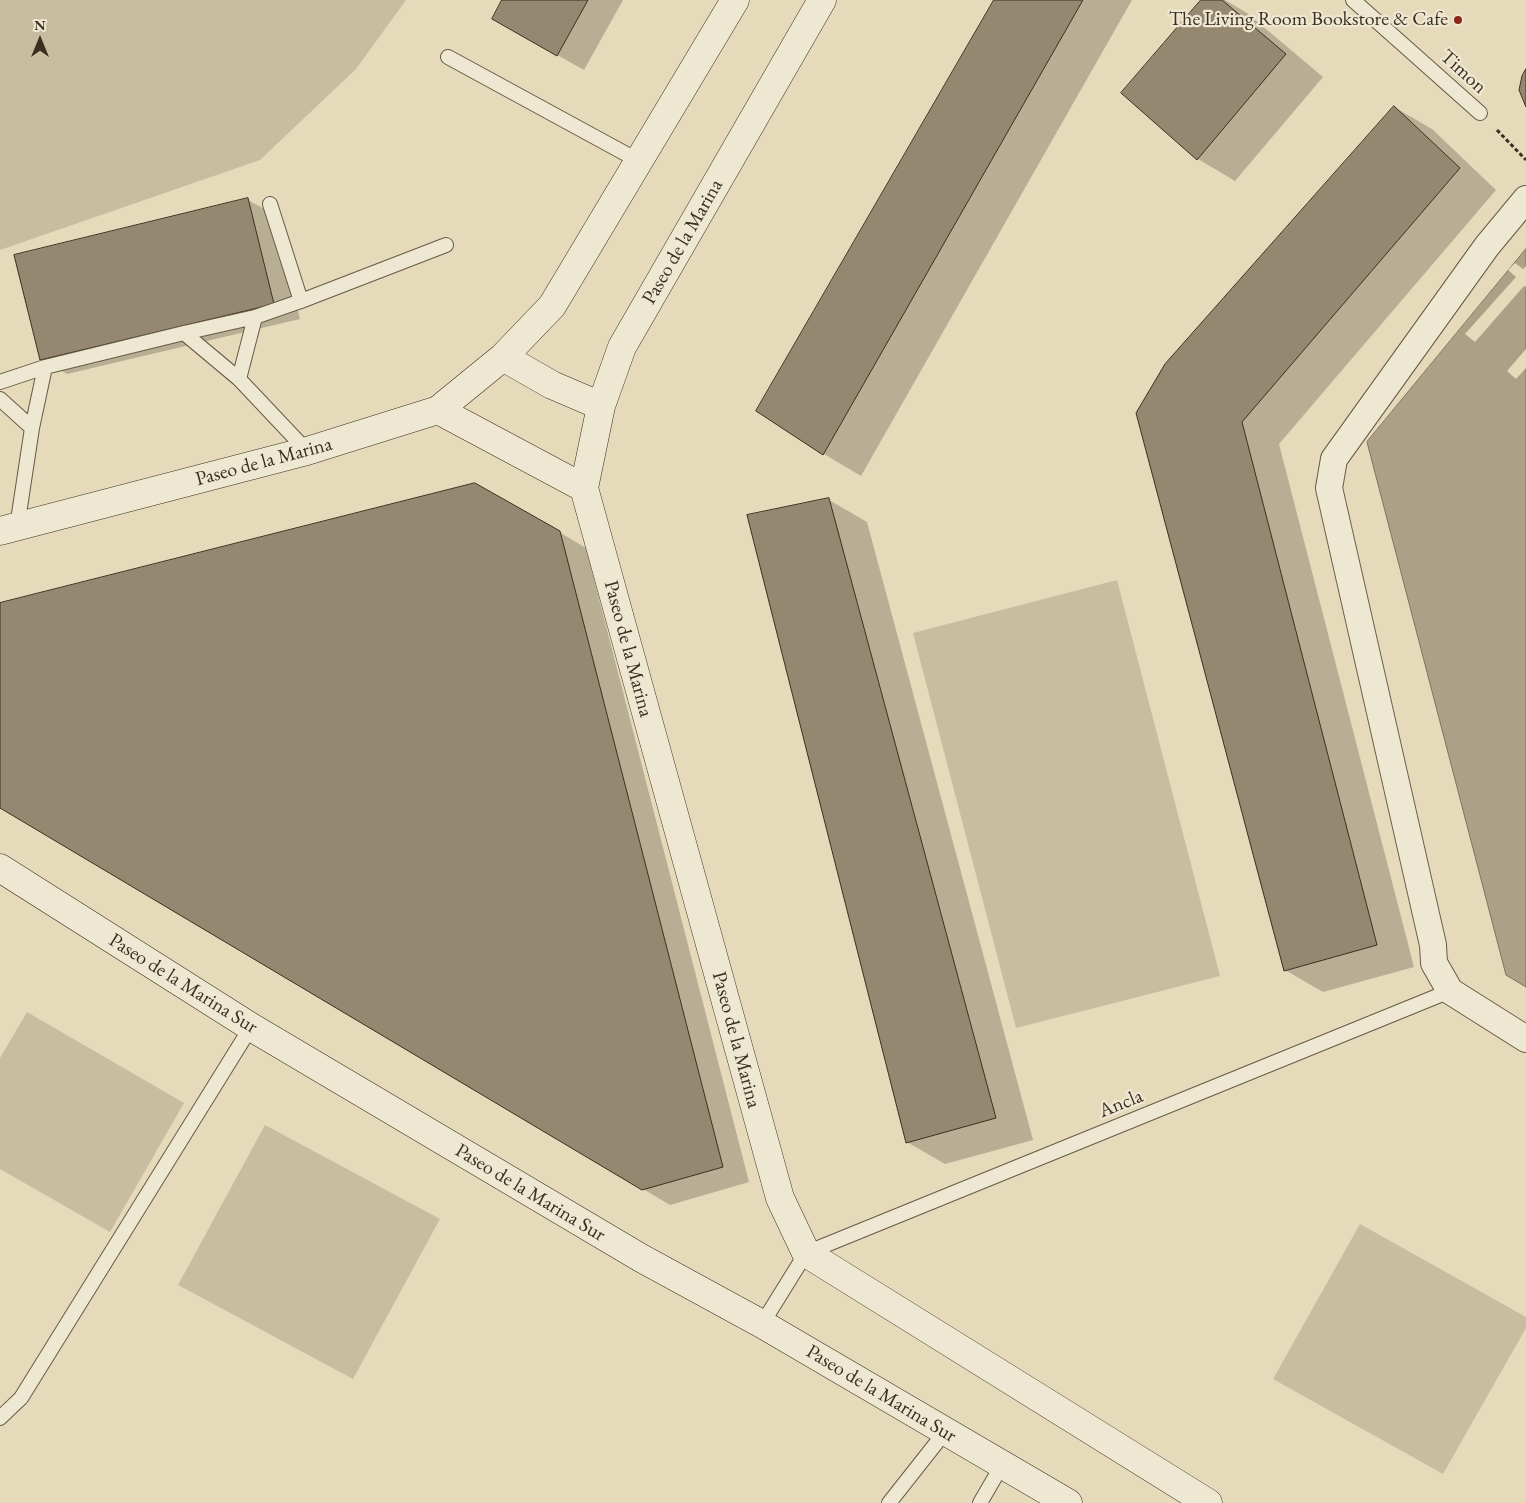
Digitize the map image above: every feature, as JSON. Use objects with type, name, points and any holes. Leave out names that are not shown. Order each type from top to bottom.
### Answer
[{"type":"street","name":"Paseo de la Marina","points":[[8,529],[307,451],[438,410],[503,357],[552,306],[735,0]]},
{"type":"street","name":"Paseo de la Marina","points":[[806,1253],[780,1198],[584,488],[601,406],[622,347],[822,0]]},
{"type":"street","points":[[1526,199],[1487,246],[1334,458],[1329,488],[1431,935],[1434,963],[1450,991],[1526,1039]]},
{"type":"street","points":[[503,357],[552,385],[601,406]]},
{"type":"street","points":[[438,410],[584,488]]},
{"type":"street","name":"Paseo de la Marina Sur","points":[[0,868],[251,1027],[640,1258],[762,1324],[1068,1503]]},
{"type":"street","points":[[806,1253],[1208,1503]]},
{"type":"lane","name":"Timon","points":[[1353,0],[1480,113]]},
{"type":"lane","points":[[448,57],[639,161]]},
{"type":"lane","points":[[270,204],[301,302]]},
{"type":"lane","points":[[0,382],[46,367],[255,317],[301,302],[446,245]]},
{"type":"lane","points":[[239,379],[255,317]]},
{"type":"lane","points":[[184,333],[239,379],[307,451]]},
{"type":"lane","points":[[8,529],[46,367]]},
{"type":"lane","points":[[0,399],[32,428]]},
{"type":"lane","name":"Ancla","points":[[806,1253],[1450,991]]},
{"type":"lane","points":[[0,1418],[21,1398],[251,1027]]},
{"type":"lane","points":[[762,1324],[806,1253]]},
{"type":"lane","points":[[889,1503],[945,1432]]},
{"type":"lane","points":[[980,1503],[1002,1465]]},
{"type":"path","points":[[1480,113],[1526,160]]},
{"type":"shaded area","points":[[0,0],[406,0],[356,69],[260,160],[0,250]]},
{"type":"shaded area","points":[[1526,249],[1526,987],[1506,975],[1367,442]]},
{"type":"shaded area","points":[[1117,580],[1220,976],[1016,1028],[913,633]]},
{"type":"shaded area","points":[[27,1012],[184,1103],[110,1232],[0,1169],[0,1058]]},
{"type":"shaded area","points":[[265,1125],[440,1219],[353,1379],[178,1285]]},
{"type":"shaded area","points":[[1360,1224],[1526,1317],[1526,1328],[1443,1474],[1273,1379]]},
{"type":"pier","points":[[1515,263],[1523,269],[1526,266],[1526,287],[1524,286],[1475,342],[1465,334],[1516,277],[1508,270]]},
{"type":"pier","points":[[1526,349],[1526,368],[1516,379],[1507,371]]},
{"type":"building","points":[[502,0],[588,0],[557,56],[492,19]]},
{"type":"building","points":[[994,0],[1083,0],[823,455],[756,411]]},
{"type":"building","points":[[1201,0],[1222,0],[1286,54],[1197,160],[1121,93]]},
{"type":"building","points":[[1526,69],[1526,107],[1519,90],[1522,76]]},
{"type":"building","points":[[1394,106],[1460,168],[1242,422],[1377,945],[1284,971],[1136,413],[1165,364]]},
{"type":"building","points":[[248,198],[274,304],[40,360],[14,255]]},
{"type":"building","points":[[475,483],[560,531],[723,1167],[642,1190],[0,808],[0,603]]},
{"type":"building","points":[[829,498],[996,1118],[906,1143],[747,515]]},
{"type":"place","name":"The Living Room Bookstore & Cafe","points":[[1458,20]]}]
